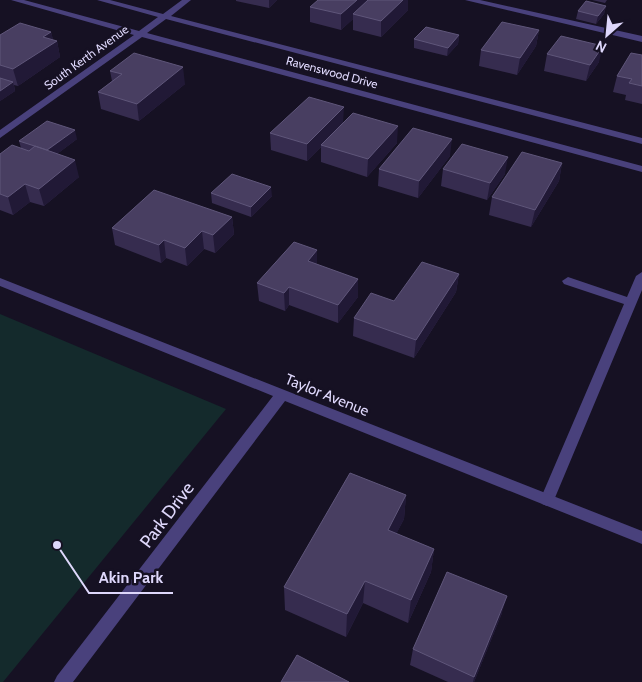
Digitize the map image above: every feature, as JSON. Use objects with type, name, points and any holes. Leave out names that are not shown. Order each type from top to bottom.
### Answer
[{"type":"street","name":"Ravenswood Drive","points":[[15,0],[642,169]]},
{"type":"street","name":"Ravenswood Drive","points":[[101,0],[642,141]]},
{"type":"street","name":"South Kerth Avenue","points":[[0,135],[187,0]]},
{"type":"street","points":[[469,0],[642,38]]},
{"type":"street","points":[[547,500],[642,276]]},
{"type":"street","points":[[568,281],[630,302]]},
{"type":"street","name":"Taylor Avenue","points":[[0,282],[642,538]]},
{"type":"street","name":"Park Drive","points":[[64,682],[282,394]]},
{"type":"green space","points":[[0,314],[226,409],[3,682],[0,682]]},
{"type":"building","points":[[318,0],[357,0],[341,14],[310,7]]},
{"type":"building","points":[[368,0],[403,0],[381,21],[353,14]]},
{"type":"building","points":[[586,1],[606,6],[598,16],[578,11]]},
{"type":"building","points":[[502,22],[539,30],[520,58],[481,50]]},
{"type":"building","points":[[20,23],[51,32],[43,37],[57,41],[13,69],[0,65],[0,35]]},
{"type":"building","points":[[426,27],[459,35],[448,48],[414,39]]},
{"type":"building","points":[[561,36],[603,46],[590,65],[547,54]]},
{"type":"building","points":[[134,53],[183,67],[137,104],[98,92],[122,74],[110,71]]},
{"type":"building","points":[[631,53],[642,55],[642,86],[629,83],[632,79],[617,76]]},
{"type":"building","points":[[0,78],[13,82],[0,91]]},
{"type":"building","points":[[309,97],[344,107],[307,144],[270,133]]},
{"type":"building","points":[[353,113],[398,126],[368,159],[321,145]]},
{"type":"building","points":[[47,121],[75,130],[47,150],[19,141]]},
{"type":"building","points":[[413,128],[452,139],[419,181],[379,169]]},
{"type":"building","points":[[462,144],[508,157],[490,183],[443,169]]},
{"type":"building","points":[[12,145],[29,151],[35,146],[75,160],[39,189],[25,184],[8,197],[0,194],[0,154]]},
{"type":"building","points":[[522,152],[562,163],[535,210],[492,197]]},
{"type":"building","points":[[232,174],[271,187],[251,207],[211,193]]},
{"type":"building","points":[[154,190],[232,217],[213,235],[202,231],[185,248],[164,240],[159,245],[112,228]]},
{"type":"building","points":[[294,242],[317,250],[308,261],[358,279],[338,305],[289,287],[284,293],[257,283]]},
{"type":"building","points":[[422,262],[459,274],[416,340],[354,318],[371,293],[394,301]]},
{"type":"building","points":[[350,473],[406,495],[388,530],[434,549],[411,600],[365,581],[347,614],[284,587]]},
{"type":"building","points":[[447,572],[507,596],[474,677],[413,649]]},
{"type":"building","points":[[297,655],[349,682],[281,682]]},
{"type":"place","name":"Akin Park","points":[[57,545]]}]
